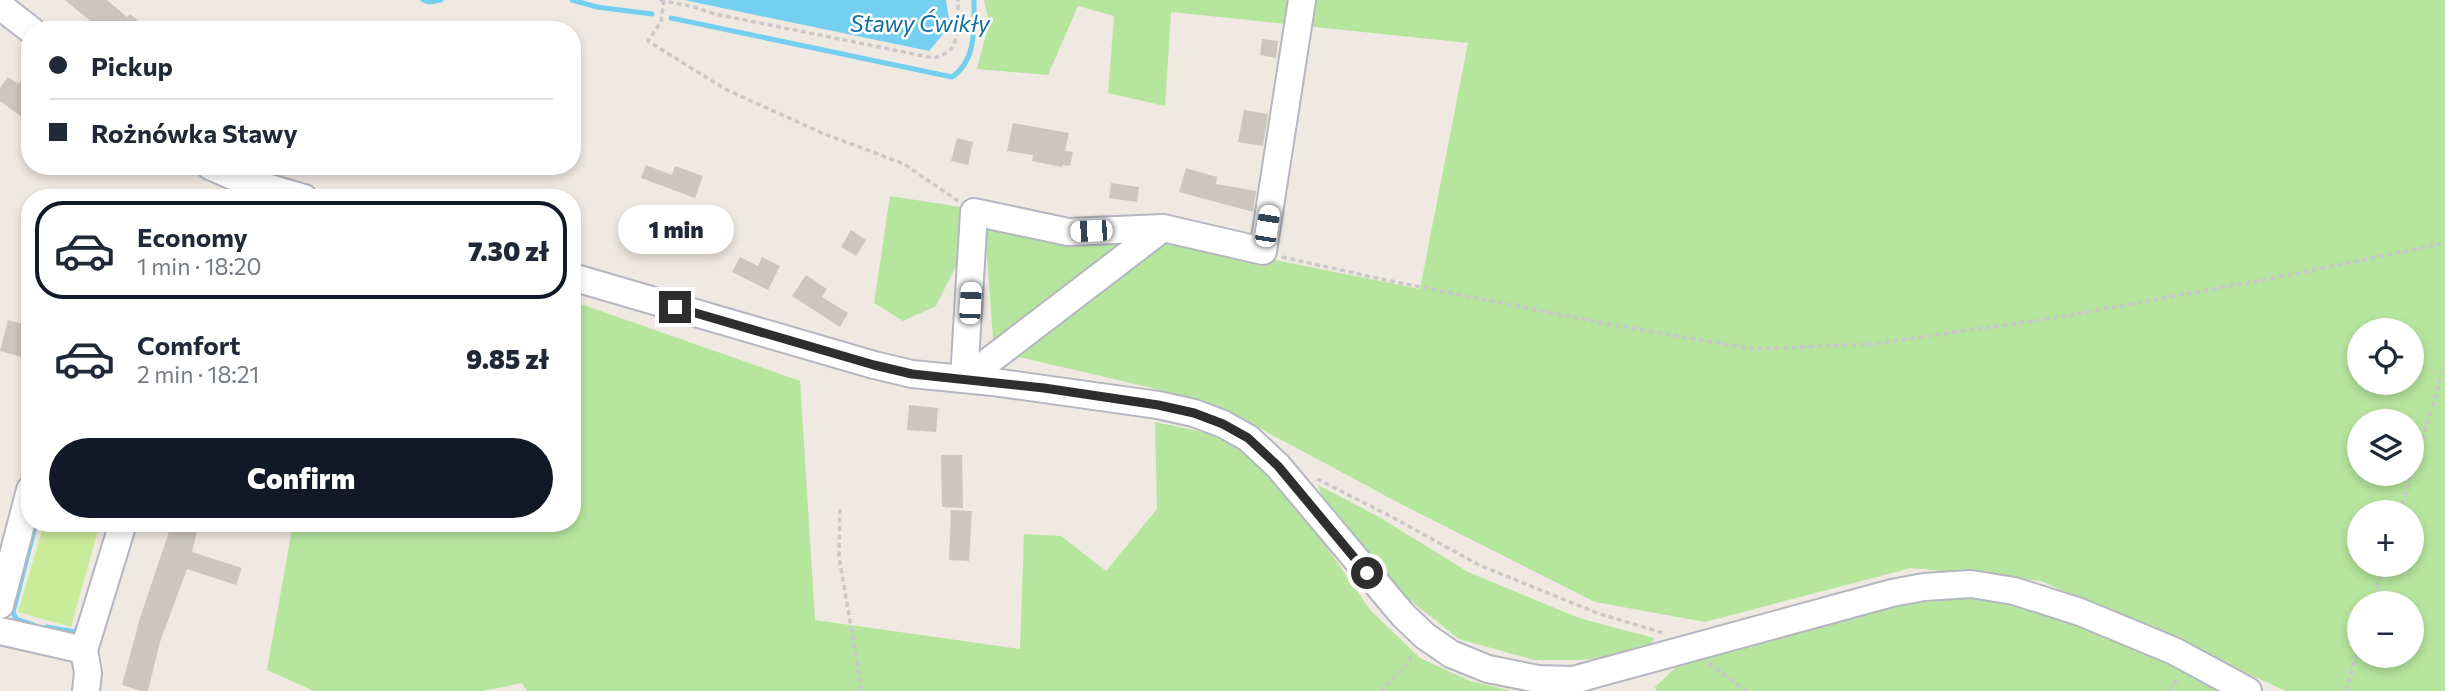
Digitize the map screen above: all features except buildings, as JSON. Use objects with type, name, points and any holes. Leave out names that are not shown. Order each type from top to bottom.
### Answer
[{"type":"street","points":[[972,380],[974,212],[1068,232],[1163,228],[1263,251],[1302,0]]},
{"type":"street","points":[[0,6],[21,22]]},
{"type":"street","points":[[221,175],[238,189]]},
{"type":"street","points":[[972,380],[989,361],[1163,228]]},
{"type":"street","points":[[581,280],[912,374],[1171,407],[1204,416],[1256,444],[1278,466],[1414,627],[1451,654],[1501,672],[1557,681],[1581,678],[1892,593],[1924,587],[1971,584],[2014,591],[2098,619],[2182,655],[2248,691]]},
{"type":"street","points":[[0,606],[21,525]]},
{"type":"street","points":[[86,691],[88,673],[84,650],[120,532]]},
{"type":"street","points":[[0,631],[84,650]]},
{"type":"path","points":[[958,0],[954,43],[950,51],[934,58],[715,14],[663,0],[661,22],[648,41],[725,89],[822,133],[904,164],[974,212]]},
{"type":"path","points":[[1263,251],[1297,262],[1602,323],[1754,349],[1872,344],[2054,318],[2274,278],[2445,243]]},
{"type":"path","points":[[2404,500],[2445,365]]},
{"type":"path","points":[[1315,478],[1479,565],[1597,613],[1685,640],[1697,648],[1702,657],[1719,673],[1746,691]]},
{"type":"path","points":[[840,509],[839,557],[862,691]]},
{"type":"path","points":[[1380,691],[1410,662],[1414,627]]},
{"type":"path","points":[[2346,691],[2353,668]]},
{"type":"green space","points":[[984,0],[2445,0],[2445,691],[2286,691],[2041,581],[1911,568],[1705,622],[1595,602],[1399,503],[1222,408],[1152,388],[994,351],[986,244],[969,240],[936,306],[903,321],[874,303],[890,196],[1175,240],[1420,289],[1468,43],[1171,12],[1165,106],[1108,93],[1114,16],[1078,6],[1048,75],[977,69],[989,23]]},
{"type":"green space","points":[[581,304],[800,381],[815,620],[1020,649],[1024,534],[1061,536],[1106,571],[1157,509],[1155,422],[1213,434],[1247,452],[1271,475],[1307,519],[1371,611],[1420,658],[1470,681],[1513,691],[527,691],[522,683],[482,691],[314,691],[267,670],[291,532],[581,532]]},
{"type":"green space","points":[[1318,485],[1379,517],[1468,572],[1579,618],[1654,638],[1646,654],[1579,660],[1534,660],[1459,639],[1406,597],[1326,508]]},
{"type":"green space","points":[[41,532],[97,532],[71,627],[18,612]]},
{"type":"green space","points":[[1972,593],[2044,612],[2187,668],[2219,691],[1656,691],[1655,687],[1676,667],[1932,595]]},
{"type":"water","name":"Stawy Ćwikły","points":[[684,0],[946,0],[950,26],[929,51]]},
{"type":"waterway","points":[[423,0],[441,0]]},
{"type":"waterway","points":[[572,0],[597,7],[652,14]]},
{"type":"waterway","points":[[671,18],[952,77],[966,62],[970,52],[974,32],[974,0]]},
{"type":"waterway","points":[[34,532],[13,612],[16,619],[34,625]]},
{"type":"waterway","points":[[47,627],[75,632],[78,626]]},
{"type":"route","points":[[675,307],[912,374],[1133,401],[1204,416],[1248,438],[1278,466],[1367,573]]}]
